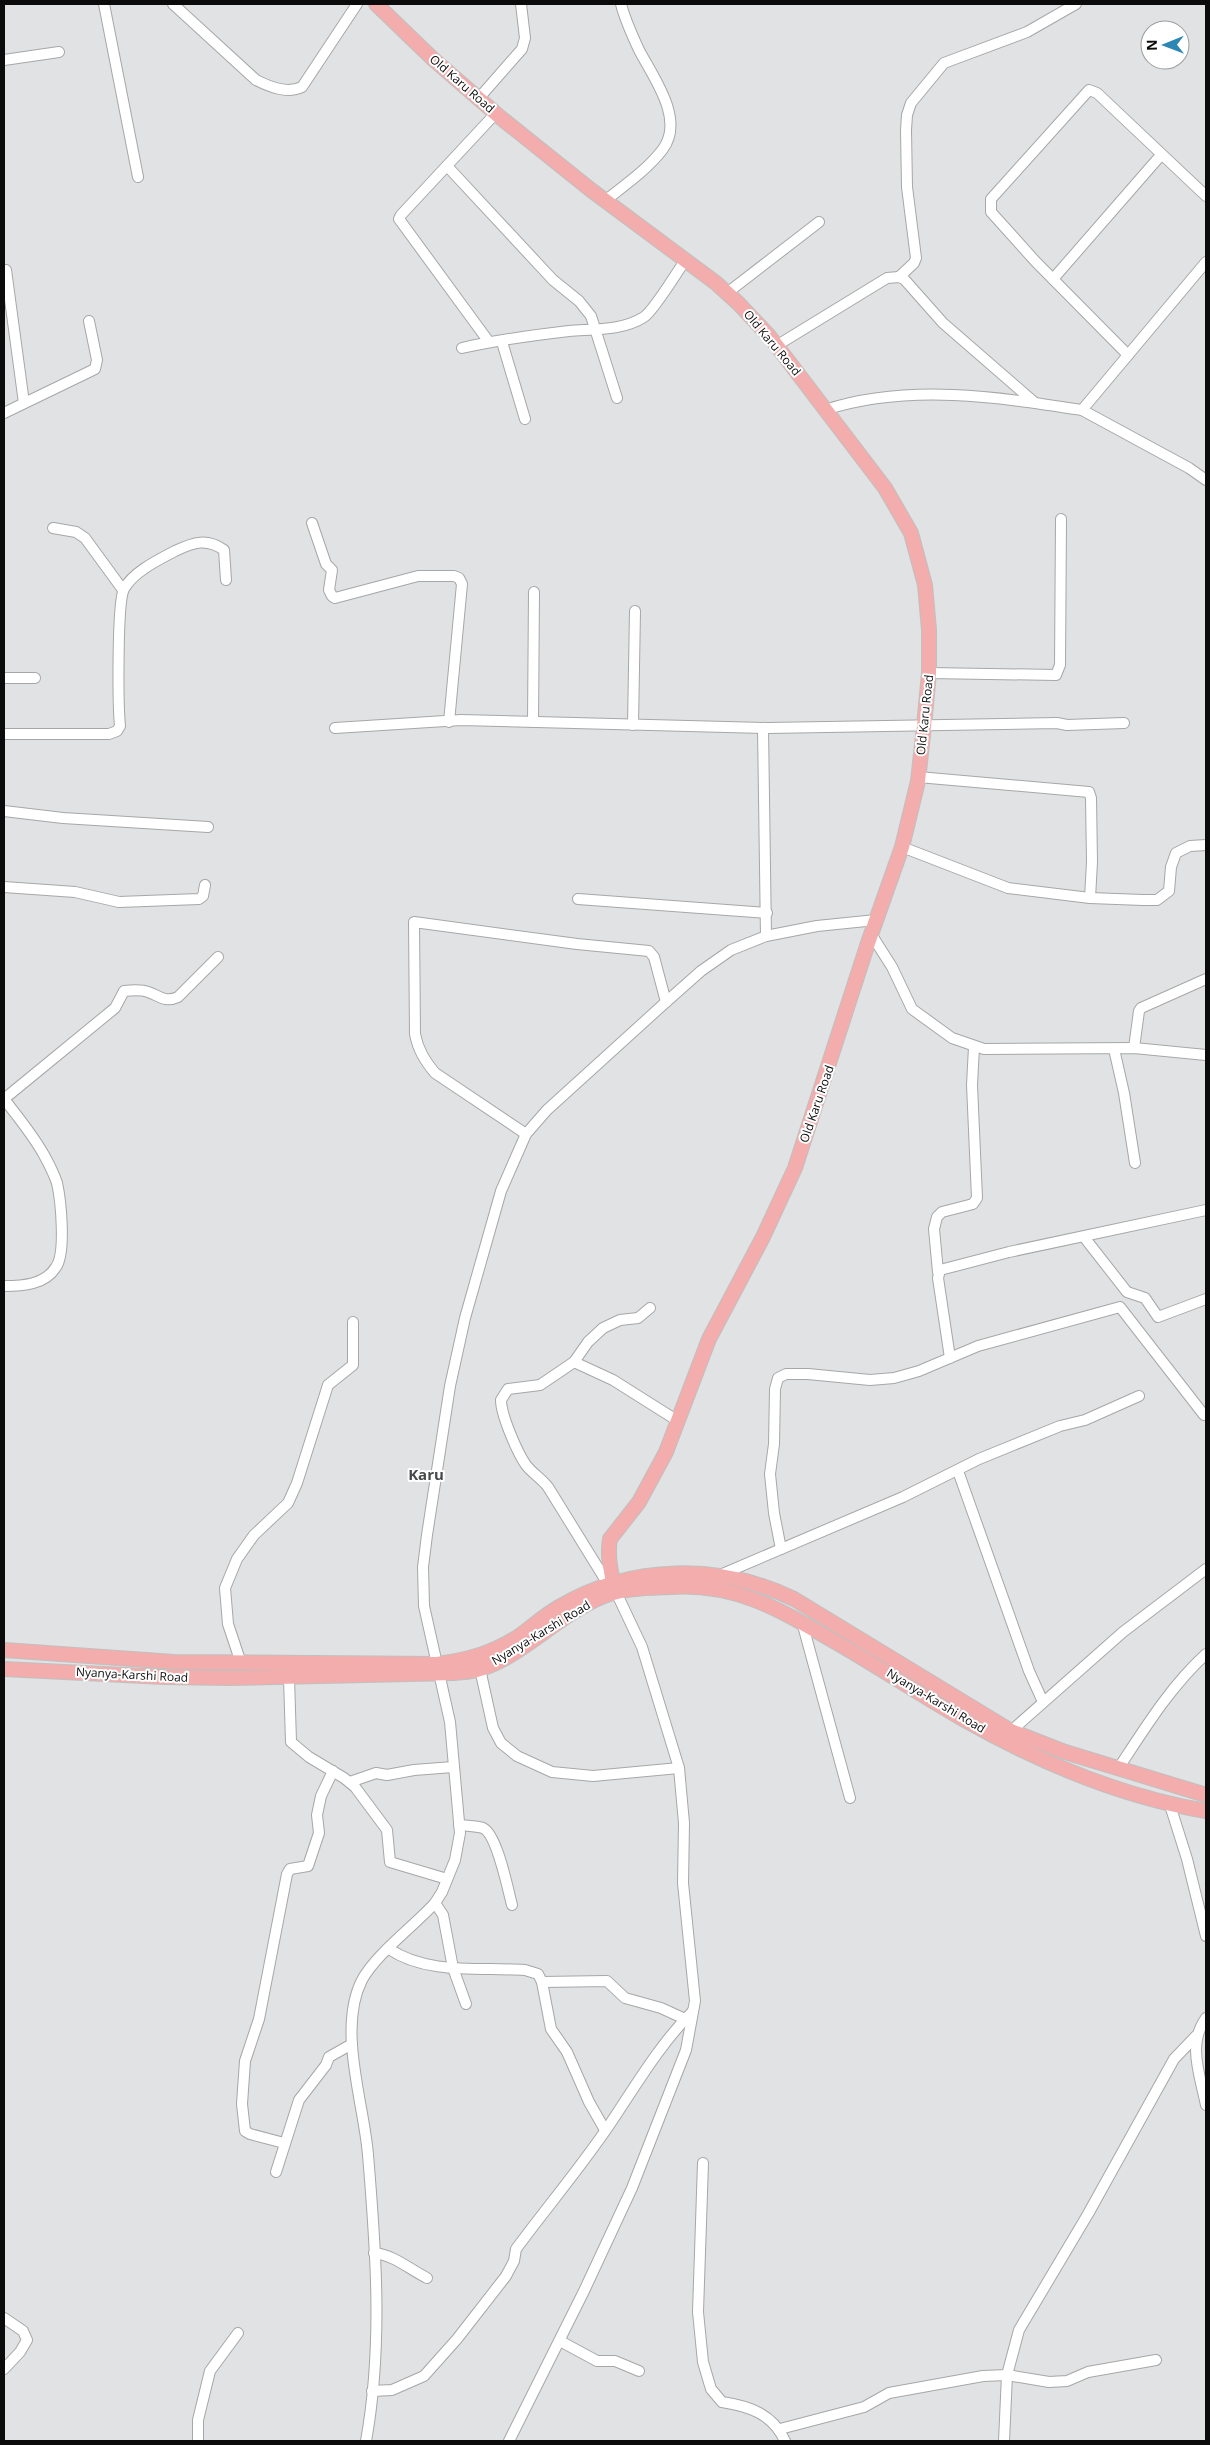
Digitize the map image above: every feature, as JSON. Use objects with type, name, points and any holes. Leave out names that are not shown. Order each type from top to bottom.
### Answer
[{"type":"main road","name":"Old Karu Road","points":[[376,4],[433,59],[496,113],[727,293],[776,346],[895,504],[911,533],[925,584],[930,630],[929,673],[918,777],[902,847],[795,1168],[763,1237],[709,1340],[666,1452],[639,1502],[610,1539],[612,1586]]},
{"type":"main road","name":"Nyanya-Karshi Road","points":[[4,1669],[164,1677],[289,1678],[439,1669],[496,1649],[560,1606],[587,1592],[612,1586],[636,1577],[676,1574],[740,1578],[769,1587],[794,1599],[1011,1731],[1118,1769],[1206,1795]]},
{"type":"main road","name":"Nyanya-Karshi Road","points":[[4,1650],[64,1656],[174,1662],[480,1669],[528,1644],[573,1611],[612,1586],[713,1588],[736,1593],[771,1605],[1009,1744],[1059,1766],[1120,1788],[1206,1811]]},
{"type":"street","points":[[104,4],[138,177]]},
{"type":"street","points":[[173,4],[256,80],[268,86],[292,90],[302,87],[357,4]]},
{"type":"street","points":[[479,98],[522,49],[525,38],[521,4]]},
{"type":"street","points":[[606,200],[639,174],[664,148],[671,124],[667,106],[628,25],[621,4]]},
{"type":"street","points":[[899,277],[914,263],[916,258],[907,187],[906,130],[907,115],[911,103],[944,63],[1027,32],[1076,4]]},
{"type":"street","points":[[4,60],[59,52]]},
{"type":"street","points":[[1128,355],[1053,279],[992,212],[991,198],[1089,90],[1096,93],[1206,196]]},
{"type":"street","points":[[489,342],[400,219],[400,215],[496,113]]},
{"type":"street","points":[[1053,279],[1161,155]]},
{"type":"street","points":[[447,166],[553,280],[585,307],[591,316],[596,330],[616,398]]},
{"type":"street","points":[[727,293],[819,222]]},
{"type":"street","points":[[462,348],[489,342],[596,330],[627,324],[646,316],[685,261]]},
{"type":"street","points":[[1082,410],[1206,262]]},
{"type":"street","points":[[6,270],[24,403]]},
{"type":"street","points":[[776,346],[887,278],[899,277],[904,279],[943,323],[1035,403]]},
{"type":"street","points":[[4,413],[95,369],[97,360],[89,321]]},
{"type":"street","points":[[502,342],[525,419]]},
{"type":"street","points":[[826,410],[852,401],[898,396],[998,397],[1082,410],[1206,480]]},
{"type":"street","points":[[929,673],[1056,675],[1060,665],[1061,519]]},
{"type":"street","points":[[312,523],[326,564],[332,570],[329,590],[335,598],[418,576],[454,576],[460,578],[462,584],[448,722]]},
{"type":"street","points":[[53,528],[76,532],[85,538],[123,590]]},
{"type":"street","points":[[4,734],[109,734],[117,731],[120,726],[120,619],[123,590],[132,577],[186,546],[202,542],[214,542],[224,550],[226,580]]},
{"type":"street","points":[[533,722],[534,592]]},
{"type":"street","points":[[633,725],[635,611]]},
{"type":"street","points":[[4,678],[34,678]]},
{"type":"street","points":[[335,728],[461,720],[763,728],[1124,723]]},
{"type":"street","points":[[763,728],[766,936]]},
{"type":"street","points":[[918,777],[1089,792],[1092,798],[1090,898]]},
{"type":"street","points":[[4,811],[63,818],[208,827]]},
{"type":"street","points":[[902,847],[1008,888],[1090,898],[1156,900],[1169,891],[1171,867],[1176,853],[1190,846],[1206,845]]},
{"type":"street","points":[[4,887],[75,892],[119,902],[140,903],[160,899],[199,899],[203,896],[205,885]]},
{"type":"street","points":[[578,899],[767,913]]},
{"type":"street","points":[[526,1134],[435,1074],[425,1062],[418,1048],[415,1034],[414,922],[577,944],[649,951],[654,957],[666,1002]]},
{"type":"street","points":[[366,2441],[377,2343],[368,2154],[352,2044],[354,2011],[362,1980],[371,1967],[434,1903],[455,1860],[460,1825],[450,1722],[424,1606],[422,1567],[450,1386],[465,1318],[501,1191],[526,1134],[547,1110],[701,971],[731,950],[766,936],[817,926],[874,927],[912,1010],[952,1038],[974,1047],[984,1049],[1134,1048],[1206,1055]]},
{"type":"street","points":[[4,1286],[32,1284],[46,1277],[56,1267],[60,1255],[60,1228],[56,1183],[44,1155],[28,1130],[4,1099],[115,1008],[124,991],[148,992],[160,999],[170,1001],[178,997],[218,957]]},
{"type":"street","points":[[1134,1048],[1141,1008],[1206,978]]},
{"type":"street","points":[[950,1358],[947,1351],[934,1229],[937,1216],[942,1212],[973,1204],[977,1198],[972,1085],[974,1047]]},
{"type":"street","points":[[1114,1049],[1124,1093],[1135,1163]]},
{"type":"street","points":[[938,1272],[1010,1252],[1206,1210]]},
{"type":"street","points":[[1084,1237],[1127,1292],[1145,1298],[1158,1317],[1206,1299]]},
{"type":"street","points":[[781,1549],[774,1513],[770,1474],[774,1444],[774,1389],[778,1378],[786,1374],[808,1374],[870,1380],[894,1378],[978,1346],[1121,1307],[1204,1414]]},
{"type":"street","points":[[509,2441],[560,2341],[632,2188],[666,2106],[686,2050],[695,2001],[683,1883],[684,1823],[679,1768],[642,1647],[612,1586],[548,1486],[537,1478],[525,1464],[501,1405],[502,1395],[508,1389],[540,1385],[574,1362],[588,1342],[603,1328],[620,1320],[638,1318],[650,1308]]},
{"type":"street","points":[[241,1663],[228,1624],[224,1588],[237,1559],[254,1535],[288,1503],[297,1483],[328,1386],[334,1379],[347,1372],[353,1365],[353,1322]]},
{"type":"street","points":[[574,1362],[613,1380],[678,1421]]},
{"type":"street","points":[[720,1576],[958,1472],[998,1452],[1060,1426],[1085,1420],[1139,1396]]},
{"type":"street","points":[[958,1472],[1030,1671],[1044,1702]]},
{"type":"street","points":[[1011,1731],[1123,1632],[1206,1569]]},
{"type":"street","points":[[802,1622],[850,1798]]},
{"type":"street","points":[[1118,1769],[1162,1702],[1186,1673],[1206,1654]]},
{"type":"street","points":[[480,1669],[493,1728],[501,1743],[517,1756],[552,1772],[593,1776],[679,1768]]},
{"type":"street","points":[[289,1678],[291,1742],[309,1757],[350,1782],[387,1830],[390,1862],[447,1879]]},
{"type":"street","points":[[350,1782],[376,1773],[387,1775],[414,1770],[453,1767]]},
{"type":"street","points":[[284,2143],[245,2131],[242,2104],[245,2061],[259,2019],[287,1874],[290,1869],[308,1866],[319,1833],[317,1815],[321,1796],[333,1771]]},
{"type":"street","points":[[1169,1802],[1187,1859],[1206,1936]]},
{"type":"street","points":[[460,1825],[482,1828],[489,1834],[501,1863],[512,1905]]},
{"type":"street","points":[[434,1903],[443,1914],[453,1968],[466,2004]]},
{"type":"street","points":[[389,1949],[406,1960],[453,1968],[524,1970],[538,1974],[542,1982],[551,2029],[567,2052],[589,2102],[605,2130]]},
{"type":"street","points":[[542,1982],[607,1981],[625,1998],[660,2008],[685,2018]]},
{"type":"street","points":[[372,2391],[392,2390],[424,2376],[457,2339],[506,2276],[514,2261],[516,2249],[605,2130],[673,2030],[693,2010]]},
{"type":"street","points":[[1004,2441],[1006,2375],[1019,2330],[1041,2289],[1088,2214],[1174,2059],[1196,2036],[1206,2018]]},
{"type":"street","points":[[1196,2036],[1195,2056],[1206,2105]]},
{"type":"street","points":[[276,2172],[299,2100],[326,2065],[329,2057],[352,2044]]},
{"type":"street","points":[[703,2163],[698,2312],[703,2362],[711,2389],[722,2402],[745,2405],[764,2415],[780,2429],[785,2441]]},
{"type":"street","points":[[374,2253],[391,2256],[427,2278]]},
{"type":"street","points":[[4,2318],[23,2331],[28,2340],[20,2352],[4,2368]]},
{"type":"street","points":[[198,2441],[198,2420],[210,2371],[238,2333]]},
{"type":"street","points":[[560,2341],[597,2361],[615,2361],[639,2371]]},
{"type":"street","points":[[780,2429],[858,2409],[889,2393],[983,2376],[1006,2375],[1049,2382],[1067,2381],[1088,2372],[1156,2360]]},
{"type":"district","name":"Karu","points":[[426,1475]]}]
